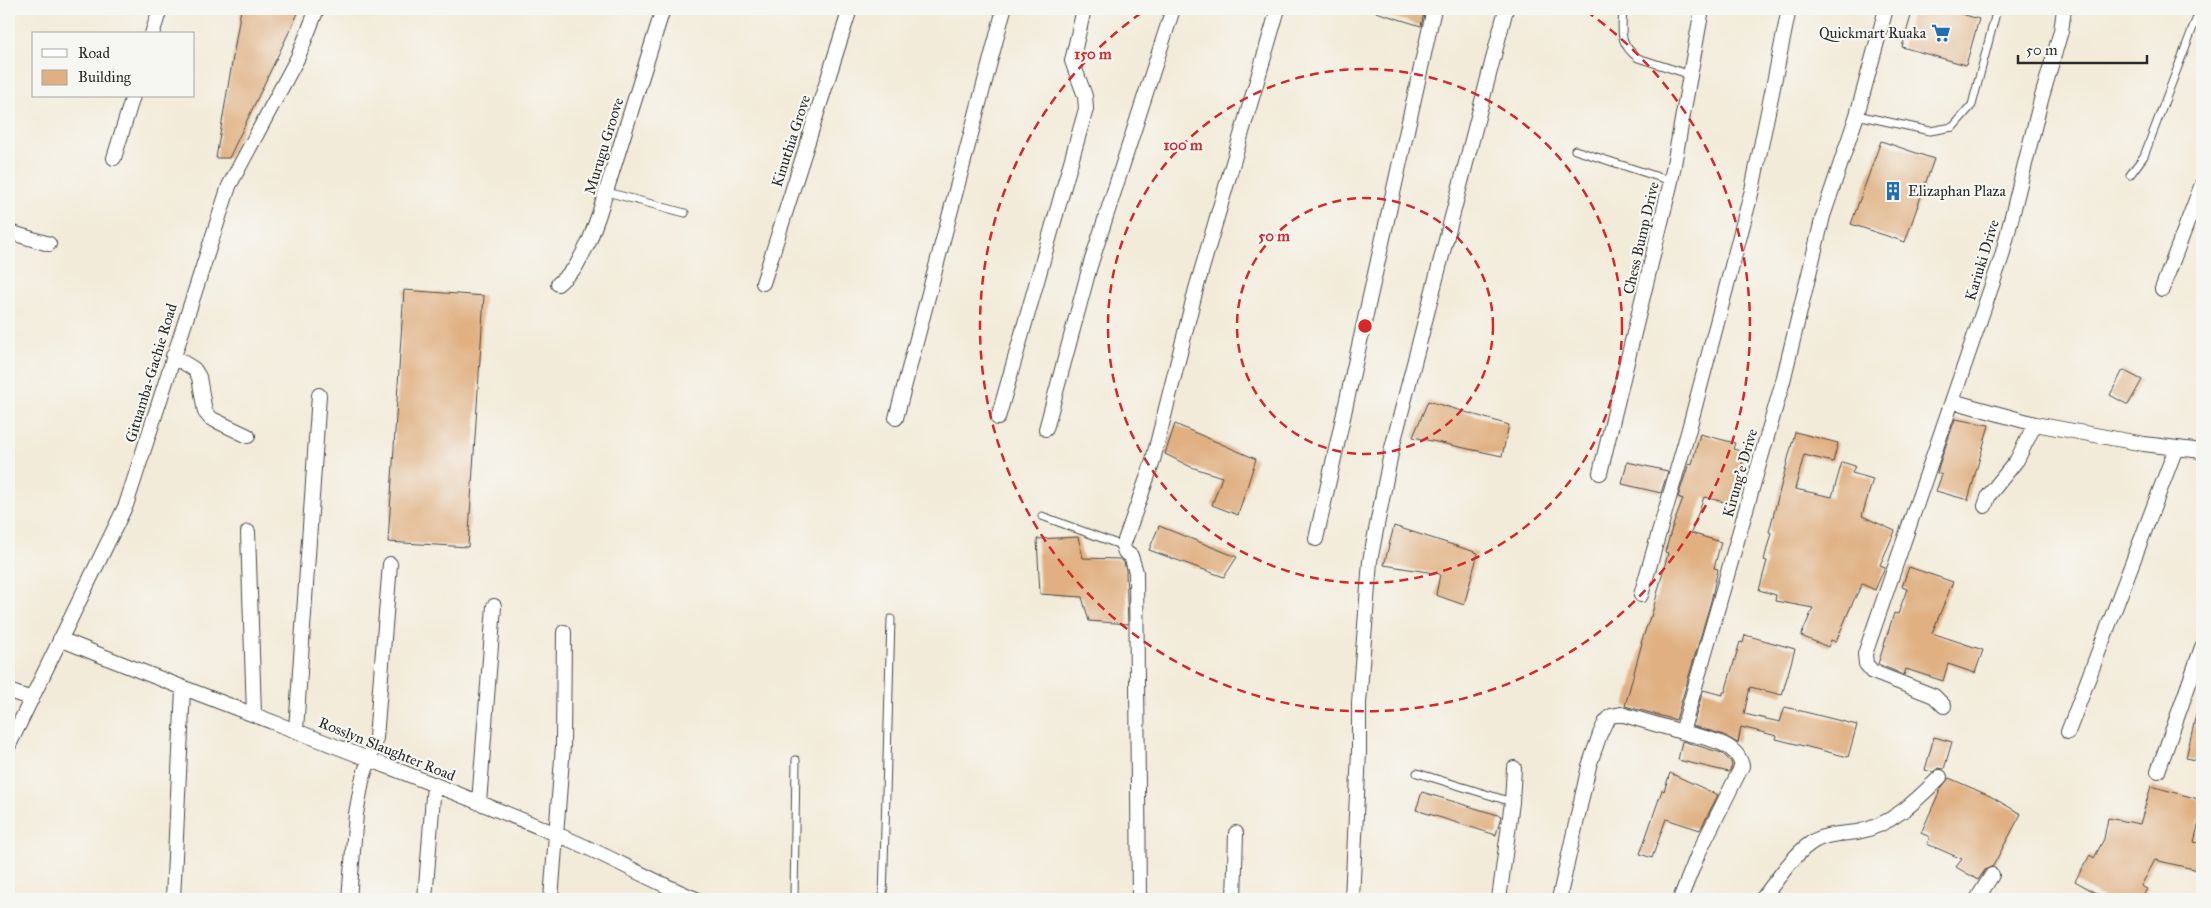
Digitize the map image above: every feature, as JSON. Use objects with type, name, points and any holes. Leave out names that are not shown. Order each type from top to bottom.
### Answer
[{"type":"street","points":[[153,32],[160,9]]},
{"type":"street","name":"Gituamba-Gachie Road","points":[[9,745],[126,505],[229,186],[298,57],[317,9]]},
{"type":"street","name":"Murugu Groove","points":[[558,284],[575,268],[589,242],[607,192],[663,9]]},
{"type":"street","name":"Kinuthia Grove","points":[[763,283],[850,9]]},
{"type":"street","points":[[896,418],[1004,9]]},
{"type":"street","points":[[998,418],[1086,109],[1085,96],[1072,61],[1084,9]]},
{"type":"street","points":[[1046,429],[1090,266],[1173,9]]},
{"type":"street","points":[[1139,899],[1136,572],[1131,556],[1125,552],[1123,546],[1152,464],[1196,289],[1278,9]]},
{"type":"street","points":[[1316,539],[1434,9]]},
{"type":"street","points":[[1352,899],[1359,752],[1359,704],[1370,561],[1392,448],[1506,9]]},
{"type":"street","name":"Chess Bump Drive","points":[[1600,473],[1670,181],[1702,9]]},
{"type":"street","points":[[1641,595],[1690,429],[1745,218],[1789,9]]},
{"type":"street","name":"Kirung'e Drive","points":[[1682,732],[1783,380],[1823,216],[1857,115],[1886,9]]},
{"type":"street","name":"Kariuki Drive","points":[[1944,706],[1934,696],[1873,672],[1866,664],[1865,654],[2002,256],[2040,100],[2061,31],[2064,9]]},
{"type":"street","points":[[114,158],[132,98]]},
{"type":"street","points":[[2162,289],[2202,184]]},
{"type":"street","points":[[9,232],[49,244]]},
{"type":"street","points":[[173,356],[194,369],[199,377],[205,412],[210,418],[248,436]]},
{"type":"street","points":[[296,730],[319,395]]},
{"type":"street","points":[[1952,401],[2036,424],[2202,451]]},
{"type":"street","points":[[1985,506],[1989,495],[2017,460],[2036,424]]},
{"type":"street","points":[[2068,732],[2176,448]]},
{"type":"street","points":[[248,532],[254,714]]},
{"type":"street","points":[[349,899],[356,814],[368,758],[376,738],[390,564]]},
{"type":"street","points":[[480,803],[494,606]]},
{"type":"street","points":[[551,899],[558,834],[563,746],[564,632]]},
{"type":"street","name":"Rosslyn Slaughter Road","points":[[60,639],[183,689],[296,730],[558,834],[695,899]]},
{"type":"street","points":[[2158,771],[2202,647]]},
{"type":"street","points":[[173,899],[183,689]]},
{"type":"street","points":[[9,691],[32,698]]},
{"type":"street","points":[[1559,899],[1589,766],[1605,723],[1611,716],[1620,714],[1725,744],[1740,757],[1742,766],[1698,854],[1680,899]]},
{"type":"street","points":[[1499,899],[1512,802],[1514,768]]},
{"type":"street","points":[[1762,899],[1804,848],[1830,834],[1858,832],[1891,819],[1920,797],[1940,778]]},
{"type":"street","points":[[425,899],[434,784]]},
{"type":"street","points":[[1234,899],[1236,833]]},
{"type":"street","points":[[1977,899],[1992,876]]},
{"type":"lane","points":[[1623,9],[1622,34],[1624,45],[1630,52],[1638,58],[1691,76]]},
{"type":"lane","points":[[1857,115],[1930,131],[1954,127],[1972,105],[1997,9]]},
{"type":"lane","points":[[2130,175],[2144,156],[2200,9]]},
{"type":"lane","points":[[1575,150],[1670,181]]},
{"type":"lane","points":[[607,192],[685,213]]},
{"type":"lane","points":[[1042,516],[1123,546]]},
{"type":"lane","points":[[883,899],[891,619]]},
{"type":"lane","points":[[794,899],[796,760]]},
{"type":"lane","points":[[1417,773],[1512,802]]},
{"type":"building","points":[[241,9],[300,9],[229,158],[216,158]]},
{"type":"building","points":[[1376,9],[1425,9],[1421,26],[1376,12]]},
{"type":"building","name":"Quickmart Ruaka","points":[[1913,9],[1944,9],[1979,19],[1966,65],[1902,47]]},
{"type":"building","name":"Elizaphan Plaza","points":[[1881,141],[1934,159],[1905,242],[1851,224]]},
{"type":"building","points":[[404,290],[484,296],[468,547],[388,542]]},
{"type":"building","points":[[2123,370],[2142,380],[2128,405],[2110,395]]},
{"type":"building","points":[[1428,401],[1509,425],[1502,456],[1413,437]]},
{"type":"building","points":[[1955,419],[1989,425],[1968,500],[1936,491],[1942,475],[1937,473],[1939,465]]},
{"type":"building","points":[[1175,424],[1256,459],[1238,515],[1212,505],[1222,477],[1191,467],[1165,454]]},
{"type":"building","points":[[1795,432],[1838,443],[1833,462],[1804,455],[1795,489],[1832,497],[1842,462],[1855,466],[1852,473],[1873,479],[1862,516],[1895,531],[1880,565],[1885,567],[1875,590],[1862,584],[1836,642],[1831,640],[1828,647],[1801,636],[1813,608],[1775,601],[1776,595],[1759,590],[1767,561],[1764,560],[1771,533],[1769,532]]},
{"type":"building","points":[[1700,434],[1735,443],[1733,449],[1745,452],[1733,504],[1704,497],[1691,533],[1721,542],[1714,568],[1718,569],[1711,601],[1676,720],[1625,706],[1641,643],[1651,617],[1668,553],[1665,552],[1683,499],[1678,497],[1689,463],[1692,464]]},
{"type":"building","points":[[1627,462],[1668,471],[1661,493],[1622,484]]},
{"type":"building","points":[[1159,526],[1237,557],[1224,577],[1149,550]]},
{"type":"building","points":[[1394,526],[1478,553],[1464,605],[1436,595],[1440,574],[1384,565]]},
{"type":"building","points":[[1078,537],[1083,558],[1120,559],[1124,562],[1128,624],[1089,621],[1082,597],[1040,594],[1037,539]]},
{"type":"building","points":[[1909,567],[1953,582],[1932,633],[1983,650],[1975,673],[1948,664],[1943,681],[1906,669],[1904,675],[1878,664],[1894,613],[1898,614],[1907,589],[1902,587]]},
{"type":"building","points":[[1745,635],[1795,649],[1782,695],[1750,687],[1744,714],[1780,722],[1785,707],[1857,725],[1848,757],[1776,739],[1777,736],[1741,727],[1738,743],[1721,734],[1693,726],[1703,690],[1723,695],[1723,692],[1725,692],[1740,642],[1743,643]]},
{"type":"building","points":[[2197,710],[2202,711],[2202,762],[2186,758]]},
{"type":"building","points":[[1934,737],[1952,742],[1944,769],[1938,768],[1933,772],[1925,770]]},
{"type":"building","points":[[1682,741],[1722,753],[1731,762],[1732,766],[1729,772],[1678,760]]},
{"type":"building","points":[[1670,773],[1718,795],[1700,830],[1666,819],[1652,858],[1640,854],[1662,790],[1664,791]]},
{"type":"building","points":[[1949,778],[1990,796],[2021,814],[1993,866],[1985,870],[1978,880],[1956,867],[1962,859],[1927,844],[1930,837],[1921,833],[1941,788]]},
{"type":"building","points":[[2151,786],[2202,800],[2202,810],[2194,842],[2202,844],[2198,870],[2155,860],[2141,886],[2147,889],[2141,899],[2106,899],[2075,881],[2090,855],[2094,858],[2104,839],[2108,818],[2140,824]]},
{"type":"building","points":[[1422,792],[1501,816],[1496,835],[1416,810]]},
{"type":"place","name":"Quickmart Ruaka","points":[[1941,33]]},
{"type":"place","name":"Elizaphan Plaza","points":[[1893,191]]}]
